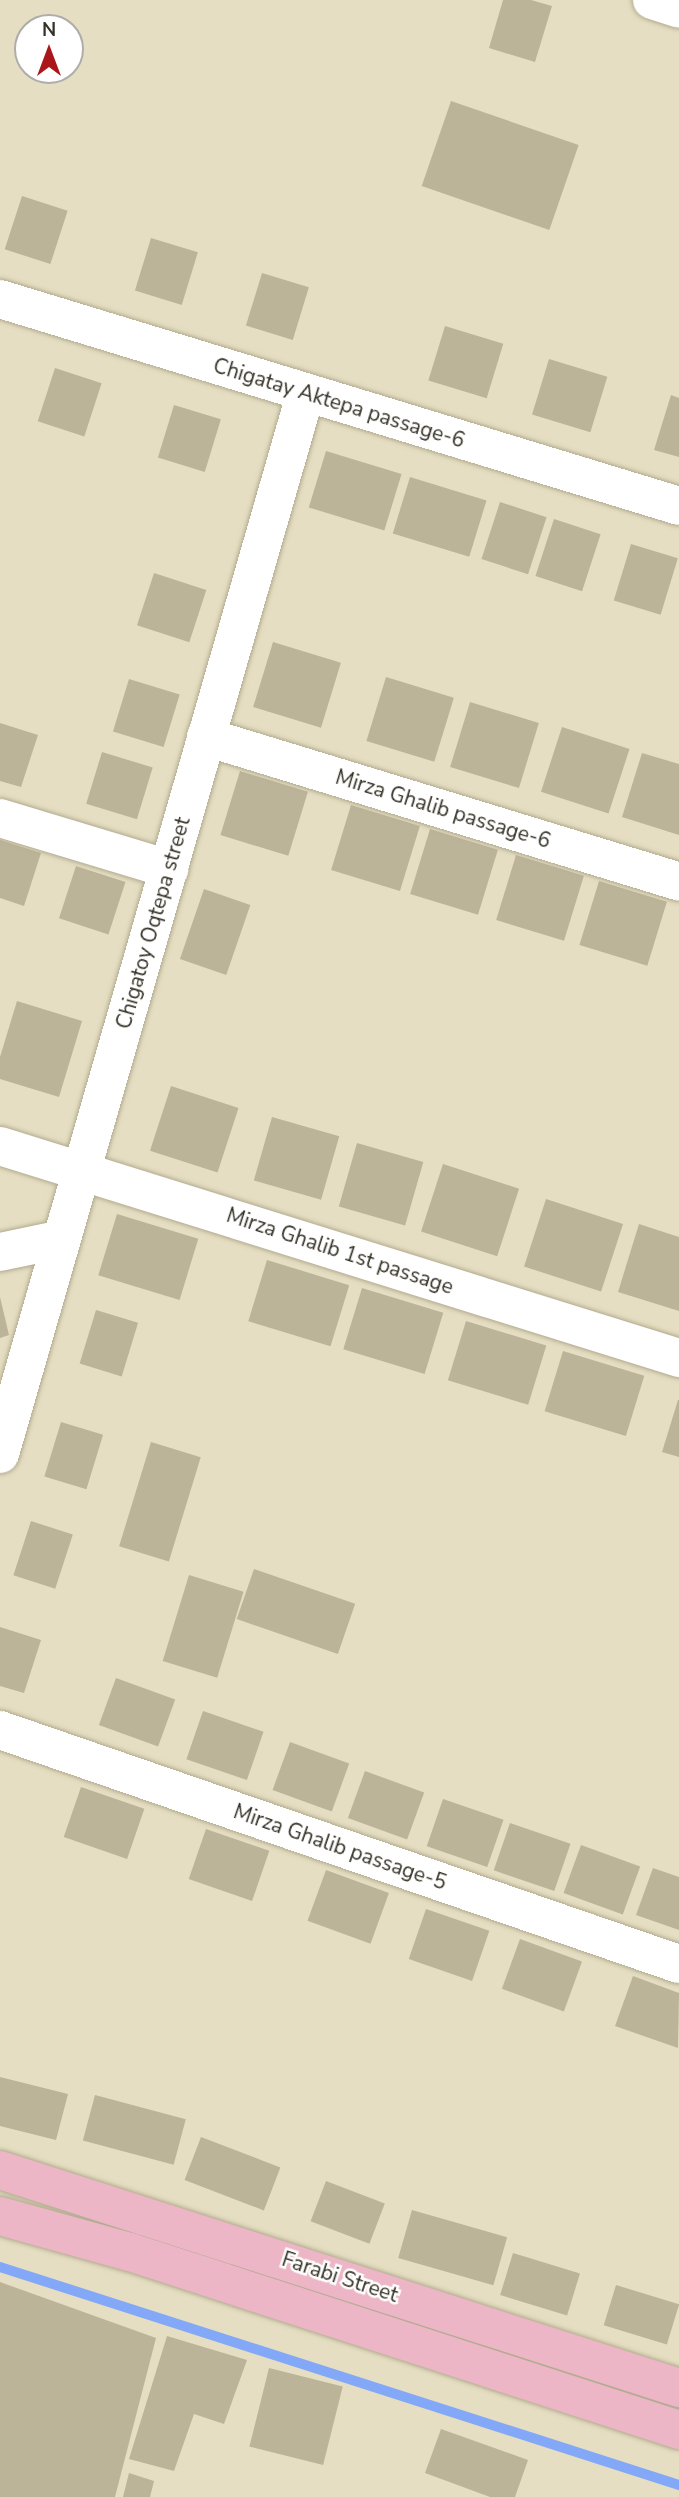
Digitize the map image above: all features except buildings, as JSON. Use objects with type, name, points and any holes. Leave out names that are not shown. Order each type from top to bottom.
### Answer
[{"type":"main road","name":"Farabi Street","points":[[0,2170],[679,2388]]},
{"type":"main road","name":"Farabi Street","points":[[0,2216],[130,2252],[679,2430]]},
{"type":"street","points":[[652,0],[679,9]]},
{"type":"street","name":"Chigatay Aktepa passage-6","points":[[0,299],[679,506]]},
{"type":"street","name":"Chigatoy Oqtepa street","points":[[0,1454],[306,392]]},
{"type":"street","name":"Mirza Ghalib passage-6","points":[[206,737],[679,882]]},
{"type":"street","points":[[0,818],[169,869]]},
{"type":"street","name":"Mirza Ghalib 1st passage","points":[[0,1146],[82,1169],[679,1358]]},
{"type":"street","points":[[0,1252],[62,1239]]},
{"type":"street","name":"Mirza Ghalib passage-5","points":[[0,1730],[679,1964]]},
{"type":"waterway","points":[[0,2267],[679,2485]]}]
